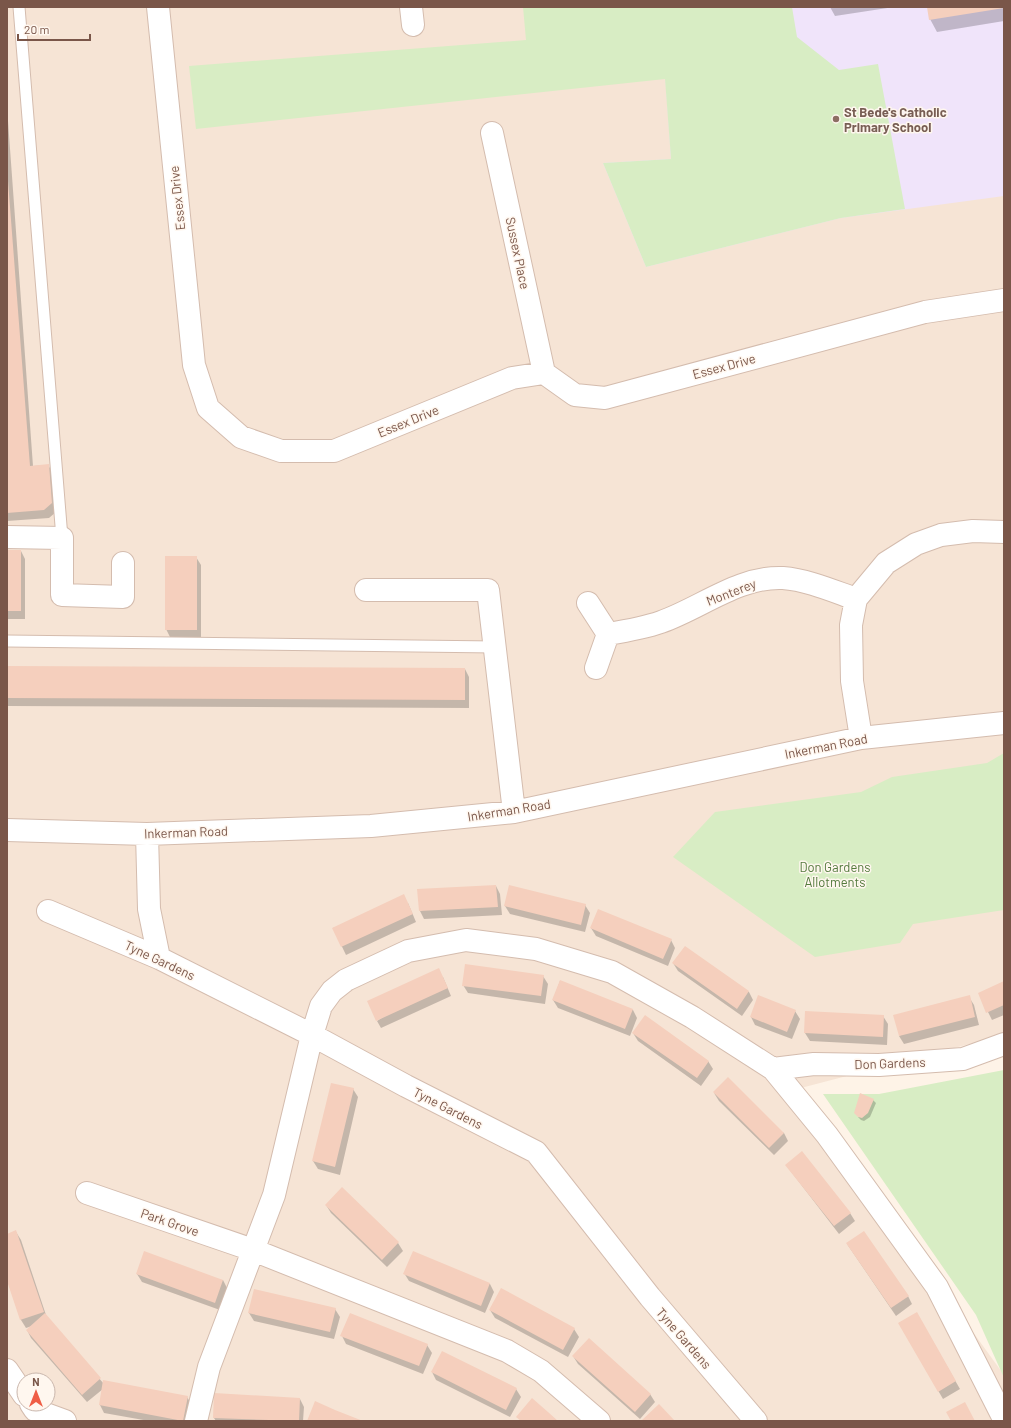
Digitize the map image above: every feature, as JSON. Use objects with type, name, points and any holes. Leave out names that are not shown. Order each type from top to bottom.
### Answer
[{"type":"street","name":"Essex Drive","points":[[158,7],[194,365],[208,408],[241,437],[281,451],[334,451],[512,378],[544,373],[575,395],[605,398],[924,312],[1004,300]]},
{"type":"street","name":"Sussex Place","points":[[492,133],[544,373]]},
{"type":"street","points":[[861,738],[852,681],[851,624],[856,599],[886,564],[916,544],[941,535],[973,531],[1004,532]]},
{"type":"street","points":[[7,537],[62,538],[62,595],[124,597],[123,563]]},
{"type":"street","name":"Monterey","points":[[608,634],[662,622],[750,582],[783,578],[822,586],[856,599]]},
{"type":"street","points":[[366,590],[488,590],[514,812]]},
{"type":"street","points":[[588,603],[608,634],[596,668]]},
{"type":"street","name":"Inkerman Road","points":[[7,830],[147,834],[370,826],[514,812],[861,738],[1004,723]]},
{"type":"street","points":[[147,834],[149,909],[159,958]]},
{"type":"street","name":"Tyne Gardens","points":[[48,911],[159,958],[312,1035],[406,1086],[536,1152],[650,1298],[756,1421]]},
{"type":"street","points":[[196,1421],[209,1367],[274,1194],[312,1035],[321,1006],[332,991],[346,980],[408,951],[466,940],[536,949],[612,972],[692,1017],[773,1069],[827,1135],[937,1287],[1004,1420]]},
{"type":"street","name":"Don Gardens","points":[[773,1069],[814,1064],[880,1065],[963,1058],[1004,1044]]},
{"type":"street","name":"Park Grove","points":[[87,1193],[253,1250],[506,1350],[541,1371],[599,1421]]},
{"type":"street","points":[[7,1370],[16,1383]]},
{"type":"street","points":[[40,1412],[65,1421]]},
{"type":"lane","points":[[19,7],[62,538]]},
{"type":"lane","points":[[7,641],[495,647]]},
{"type":"shaded area","points":[[7,7],[1004,7],[1004,1035],[797,1089],[1004,1375],[1004,1421],[7,1421]]},
{"type":"shaded area","name":"St Bede's Catholic Primary School","points":[[523,7],[1004,7],[1004,196],[841,218],[646,267],[603,163],[671,159],[662,31]]},
{"type":"green space","name":"St Bede's Catholic Primary School","points":[[523,7],[792,7],[797,37],[839,70],[878,64],[905,209],[841,218],[646,267],[603,163],[671,159],[665,79],[196,129],[189,66],[526,40]]},
{"type":"green space","name":"Don Gardens Allotments","points":[[1004,753],[1004,910],[913,924],[900,943],[815,957],[673,857],[715,812],[861,792],[892,777],[987,763]]},
{"type":"green space","points":[[1004,1070],[1004,1378],[976,1315],[823,1094],[879,1094]]},
{"type":"building","points":[[927,7],[1004,7],[1004,8],[929,20]]},
{"type":"building","points":[[7,168],[30,466],[49,464],[52,503],[44,510],[7,513]]},
{"type":"building","points":[[7,550],[21,550],[21,611],[7,611]]},
{"type":"building","points":[[165,556],[197,556],[197,630],[165,630]]},
{"type":"building","points":[[7,666],[465,668],[465,700],[7,698]]},
{"type":"building","points":[[496,885],[498,907],[419,911],[417,889]]},
{"type":"building","points":[[509,885],[586,904],[581,925],[504,906]]},
{"type":"building","points":[[404,894],[413,914],[341,947],[332,928]]},
{"type":"building","points":[[598,909],[672,939],[663,959],[590,928]]},
{"type":"building","points":[[685,946],[749,991],[737,1009],[672,963]]},
{"type":"building","points":[[465,964],[544,975],[541,996],[462,986]]},
{"type":"building","points":[[439,968],[448,988],[376,1021],[367,1001]]},
{"type":"building","points":[[560,980],[633,1009],[625,1029],[552,1000]]},
{"type":"building","points":[[1004,981],[1004,1005],[986,1013],[978,993]]},
{"type":"building","points":[[758,995],[796,1010],[787,1032],[750,1017]]},
{"type":"building","points":[[970,995],[975,1017],[899,1036],[893,1015]]},
{"type":"building","points":[[805,1011],[884,1015],[883,1037],[804,1033]]},
{"type":"building","points":[[645,1015],[709,1061],[697,1078],[632,1033]]},
{"type":"building","points":[[728,1077],[784,1133],[769,1148],[713,1092]]},
{"type":"building","points":[[331,1083],[354,1088],[335,1167],[312,1161]]},
{"type":"building","points":[[860,1093],[874,1099],[868,1113],[862,1118],[858,1117],[854,1113]]},
{"type":"building","points":[[802,1151],[851,1213],[834,1226],[785,1165]]},
{"type":"building","points":[[342,1187],[399,1242],[382,1260],[325,1205]]},
{"type":"building","points":[[16,1230],[44,1312],[20,1320],[7,1281],[7,1234]]},
{"type":"building","points":[[864,1231],[909,1296],[891,1308],[846,1243]]},
{"type":"building","points":[[144,1251],[223,1280],[215,1303],[136,1274]]},
{"type":"building","points":[[413,1251],[490,1283],[481,1306],[403,1274]]},
{"type":"building","points":[[501,1288],[575,1328],[563,1350],[489,1310]]},
{"type":"building","points":[[254,1289],[336,1308],[330,1332],[248,1313]]},
{"type":"building","points":[[917,1312],[956,1381],[938,1392],[898,1323]]},
{"type":"building","points":[[45,1313],[101,1378],[82,1395],[26,1330]]},
{"type":"building","points":[[350,1313],[428,1344],[419,1366],[340,1336]]},
{"type":"building","points":[[589,1338],[651,1394],[635,1412],[572,1356]]},
{"type":"building","points":[[442,1351],[517,1388],[506,1410],[431,1372]]},
{"type":"building","points":[[103,1380],[188,1396],[183,1421],[99,1405]]},
{"type":"building","points":[[214,1393],[300,1398],[299,1421],[213,1418]]},
{"type":"building","points":[[532,1398],[558,1421],[521,1421],[516,1417]]},
{"type":"building","points":[[315,1401],[335,1410],[363,1421],[307,1421]]},
{"type":"building","points":[[965,1402],[975,1421],[951,1421],[946,1412]]},
{"type":"building","points":[[659,1404],[675,1421],[641,1421]]},
{"type":"place","name":"St Bede's Catholic Primary School","points":[[836,119]]}]
